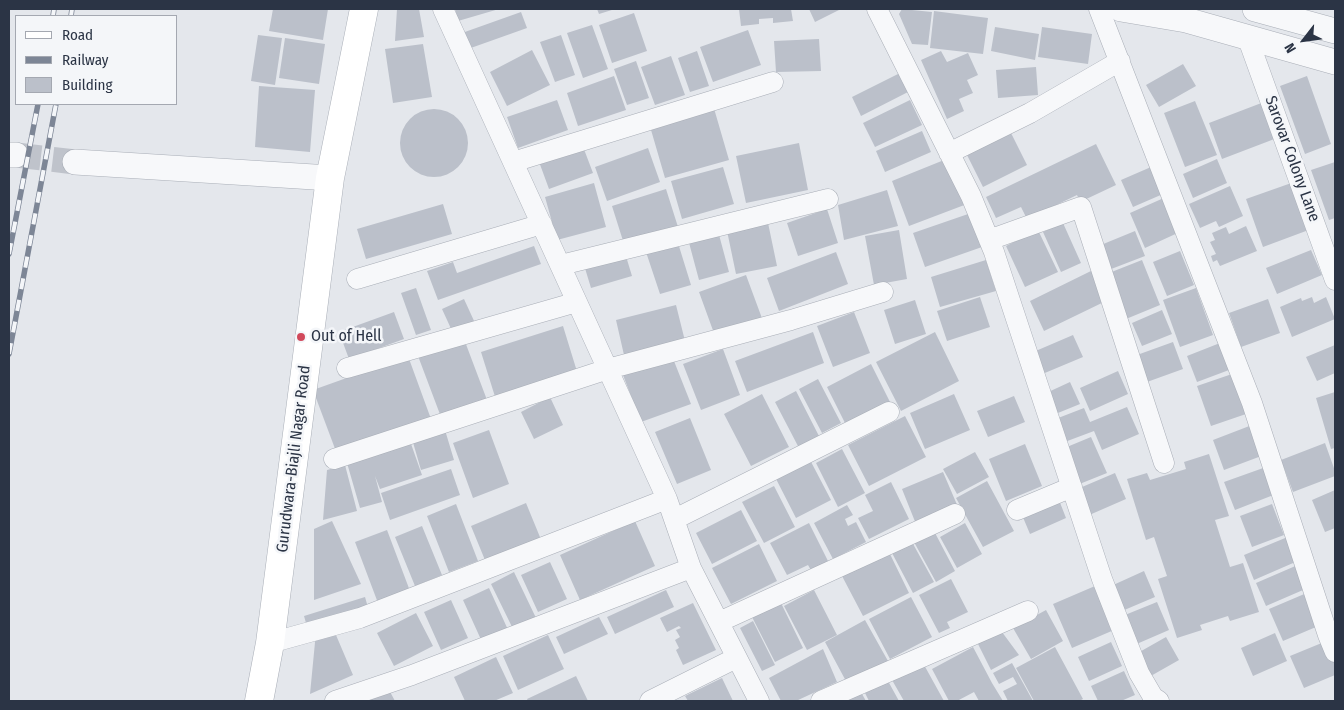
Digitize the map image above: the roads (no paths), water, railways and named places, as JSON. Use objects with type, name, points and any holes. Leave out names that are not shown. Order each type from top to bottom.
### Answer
[{"type":"main road","name":"Gurudwara-Biajli Nagar Road","points":[[259,701],[270,643],[330,178],[364,9]]},
{"type":"street","points":[[442,9],[667,498],[691,568],[759,701]]},
{"type":"street","points":[[877,9],[971,196],[989,240],[1109,596],[1139,673],[1155,700]]},
{"type":"street","points":[[1099,9],[1252,403],[1335,652]]},
{"type":"street","points":[[1121,9],[1186,20],[1335,62]]},
{"type":"street","points":[[1255,9],[1300,16],[1335,31]]},
{"type":"street","points":[[1293,51],[1300,16]]},
{"type":"street","name":"Sarovar Colony Lane","points":[[1248,39],[1335,280]]},
{"type":"street","points":[[949,153],[1030,113],[1120,61]]},
{"type":"street","points":[[513,162],[773,82]]},
{"type":"street","points":[[75,162],[330,178]]},
{"type":"street","points":[[561,265],[828,199]]},
{"type":"street","points":[[989,240],[1081,207],[1164,463]]},
{"type":"street","points":[[357,279],[542,224]]},
{"type":"street","points":[[334,459],[608,369],[791,320],[883,292]]},
{"type":"street","points":[[347,368],[577,302]]},
{"type":"street","points":[[675,519],[888,412]]},
{"type":"street","points":[[1017,510],[1072,487]]},
{"type":"street","points":[[270,643],[360,618],[667,498]]},
{"type":"street","points":[[719,622],[955,514]]},
{"type":"street","points":[[335,701],[412,675],[691,568]]},
{"type":"street","points":[[821,701],[1028,611]]},
{"type":"street","points":[[650,701],[736,658]]},
{"type":"tunnel","points":[[16,155],[75,162]]},
{"type":"railway","points":[[53,15],[54,9]]},
{"type":"railway","points":[[71,15],[72,9]]},
{"type":"railway","points":[[9,254],[38,105]]},
{"type":"railway","points":[[9,354],[56,105]]},
{"type":"place","name":"Out of Hell","points":[[301,337]]}]
